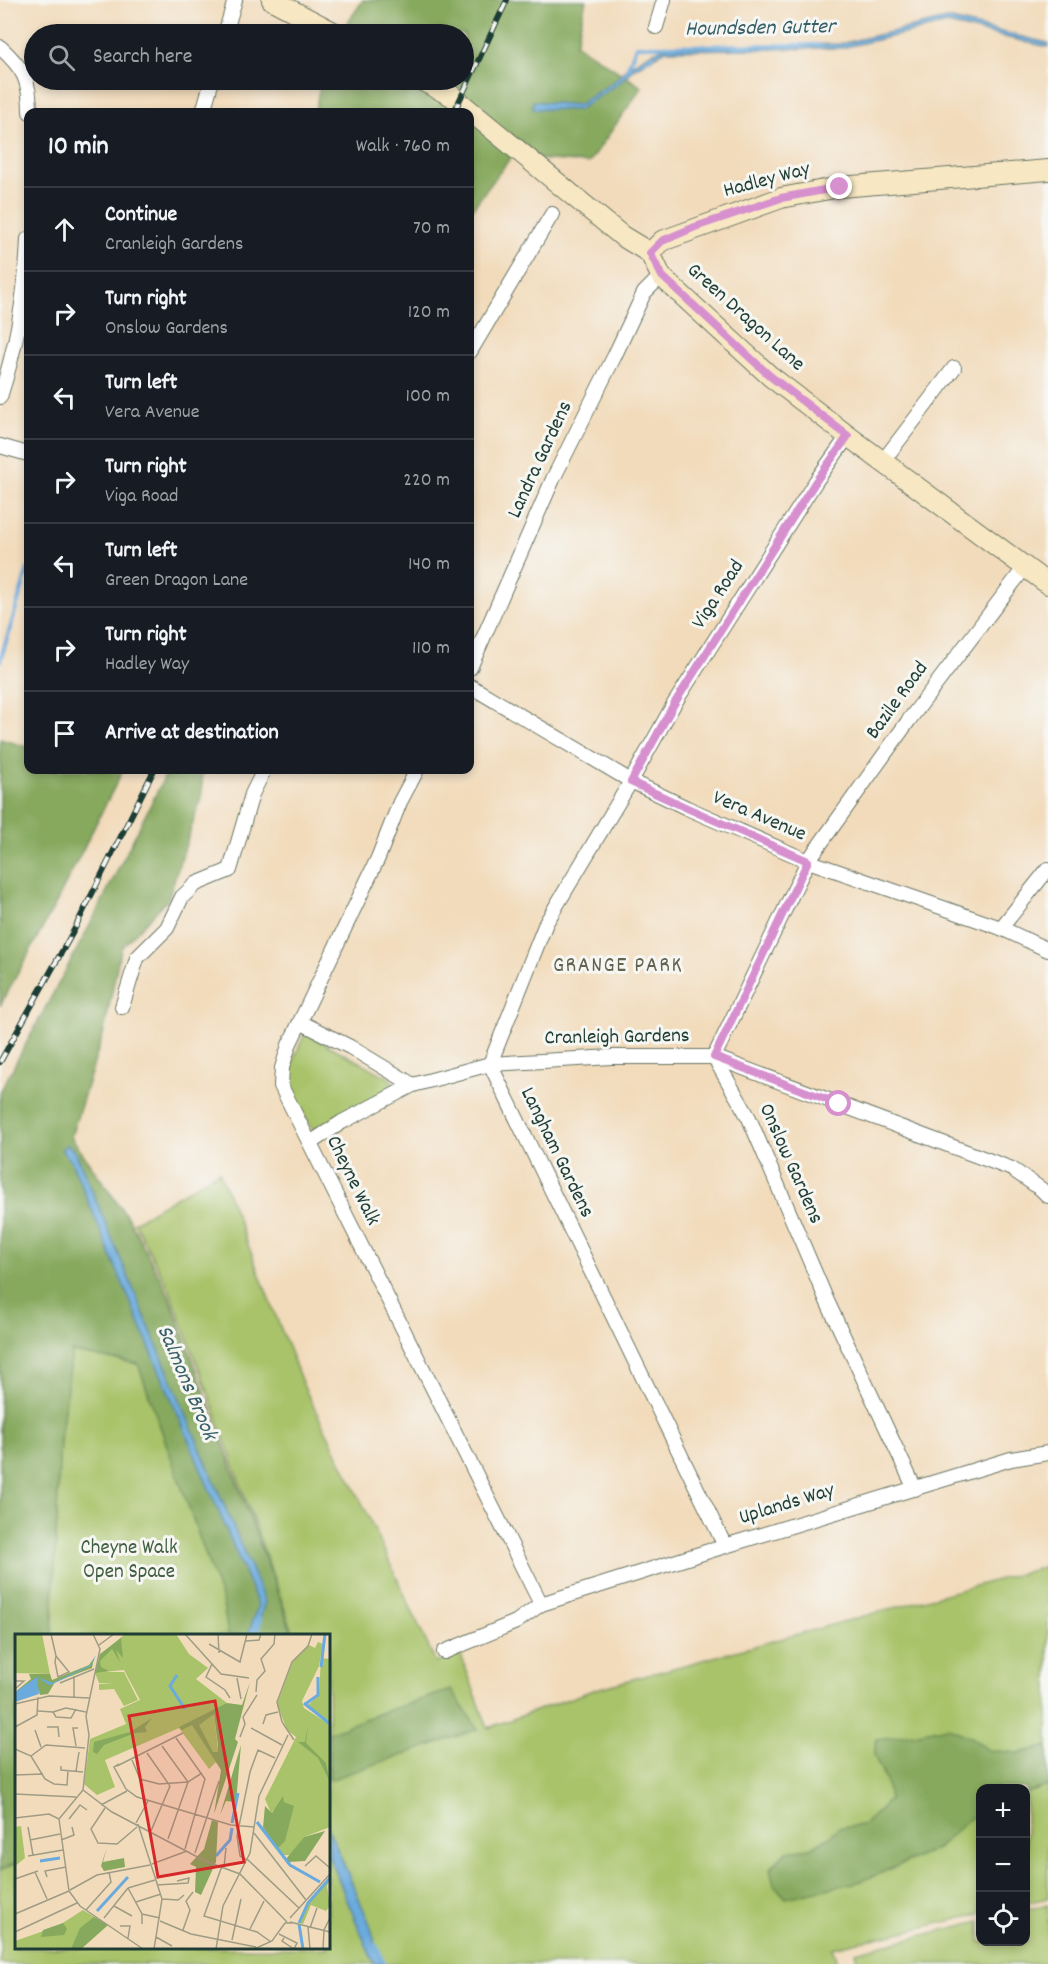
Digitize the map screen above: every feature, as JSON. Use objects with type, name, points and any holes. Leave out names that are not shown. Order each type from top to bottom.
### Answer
[{"type":"street","points":[[228,24],[235,0]]},
{"type":"street","points":[[272,0],[318,24]]},
{"type":"street","points":[[656,27],[664,0]]},
{"type":"street","points":[[0,47],[24,74]]},
{"type":"street","points":[[29,90],[30,108]]},
{"type":"street","points":[[204,108],[209,90]]},
{"type":"street","points":[[440,90],[467,108]]},
{"type":"street","points":[[474,114],[622,236],[650,253]]},
{"type":"street","name":"Hadley Way","points":[[650,253],[662,241],[695,227],[781,198],[840,187],[1048,170]]},
{"type":"street","points":[[474,345],[552,214]]},
{"type":"street","name":"Green Dragon Lane","points":[[650,253],[662,276],[770,376],[1048,584]]},
{"type":"street","name":"Landra Gardens","points":[[474,659],[553,479],[644,293],[662,276]]},
{"type":"street","points":[[0,397],[11,364],[24,301]]},
{"type":"street","points":[[883,461],[954,368]]},
{"type":"street","name":"Viga Road","points":[[631,782],[674,704],[816,481],[848,436]]},
{"type":"street","points":[[0,446],[24,453]]},
{"type":"street","name":"Bazile Road","points":[[808,861],[909,720],[1025,567]]},
{"type":"street","name":"Vera Avenue","points":[[474,688],[631,782],[696,813],[808,861],[1001,928],[1048,950]]},
{"type":"street","points":[[122,1007],[137,958],[167,928],[182,897],[196,884],[230,870],[252,794],[262,774]]},
{"type":"street","name":"Cheyne Walk","points":[[415,774],[400,802],[378,858],[300,1022],[282,1068],[281,1086],[541,1604]]},
{"type":"street","points":[[490,1064],[546,923],[631,782]]},
{"type":"street","points":[[714,1057],[808,861]]},
{"type":"street","points":[[1001,928],[1048,869]]},
{"type":"street","points":[[300,1022],[350,1047],[413,1085]]},
{"type":"street","name":"Cranleigh Gardens","points":[[310,1143],[342,1122],[413,1085],[490,1064],[612,1057],[714,1057],[1012,1169],[1048,1196]]},
{"type":"street","name":"Onslow Gardens","points":[[714,1057],[749,1118],[827,1301],[915,1489]]},
{"type":"street","name":"Langham Gardens","points":[[490,1064],[724,1545]]},
{"type":"street","name":"Uplands Way","points":[[444,1652],[516,1622],[541,1604],[724,1545],[1011,1459],[1048,1453]]},
{"type":"green space","points":[[363,0],[586,0],[576,44],[642,87],[589,163],[511,157],[474,207],[474,108],[316,108],[319,90],[474,90],[474,24],[347,24]]},
{"type":"green space","points":[[0,739],[24,746],[24,774],[121,774],[53,909],[0,1006]]},
{"type":"green space","points":[[166,774],[202,774],[202,795],[168,899],[121,948],[104,1031],[71,1137],[130,1221],[169,1295],[293,1634],[228,1634],[223,1604],[138,1364],[72,1352],[60,1439],[52,1634],[15,1634],[15,1864],[0,1871],[0,1092],[90,925]]},
{"type":"green space","points":[[305,1033],[388,1077],[395,1085],[393,1093],[313,1131],[297,1101],[291,1077],[293,1060]]},
{"type":"green space","points":[[219,1171],[303,1385],[365,1509],[436,1663],[460,1653],[488,1728],[596,1689],[1048,1566],[1048,1898],[1030,1902],[1030,1784],[976,1784],[976,1915],[833,1948],[837,1964],[0,1964],[0,1854],[15,1846],[15,1949],[330,1949],[330,1634],[294,1634],[171,1293],[134,1222]]},
{"type":"green space","name":"Cheyne Walk Open Space","points":[[82,1277],[169,1295],[293,1634],[52,1634],[60,1439]]},
{"type":"green space","points":[[451,1690],[478,1729],[330,1780],[330,1733],[377,1714]]},
{"type":"green space","points":[[947,1727],[972,1738],[988,1750],[1019,1753],[1048,1746],[1048,1786],[1030,1792],[1030,1784],[976,1784],[976,1815],[937,1849],[862,1881],[786,1898],[774,1885],[770,1869],[787,1851],[811,1848],[830,1836],[839,1827],[864,1825],[889,1800],[886,1781],[874,1755],[877,1739]]},
{"type":"green space","points":[[1048,1905],[1048,1964],[858,1964],[855,1952],[976,1922],[976,1946],[1030,1946],[1030,1909]]},
{"type":"water","points":[[947,19],[1048,43],[1048,47],[947,24],[841,48],[666,50],[633,69],[619,83],[578,110],[533,109],[533,101],[578,105],[616,80],[626,68],[663,48],[839,44]]},
{"type":"water","points":[[67,1144],[76,1153],[265,1602],[255,1634],[248,1634],[258,1605],[71,1161],[61,1150]]},
{"type":"water","points":[[330,1832],[369,1922],[382,1964],[374,1964],[330,1859]]},
{"type":"waterway","name":"Houndsden Gutter","points":[[627,70],[636,46],[819,45]]},
{"type":"waterway","name":"Houndsden Gutter","points":[[0,661],[24,582]]},
{"type":"waterway","name":"Salmons Brook","points":[[257,1634],[260,1618]]},
{"type":"waterway","name":"Salmons Brook","points":[[376,1945],[384,1964]]},
{"type":"railway","points":[[474,70],[507,0]]},
{"type":"railway","points":[[456,108],[464,90]]},
{"type":"railway","points":[[0,1062],[74,930],[152,774]]},
{"type":"district","name":"GRANGE PARK","points":[[618,966]]},
{"type":"route","points":[[839,1104],[714,1057],[808,861],[631,782],[674,704],[816,481],[848,436],[770,376],[662,276],[650,253],[662,241],[695,227],[781,198],[840,187]]}]
